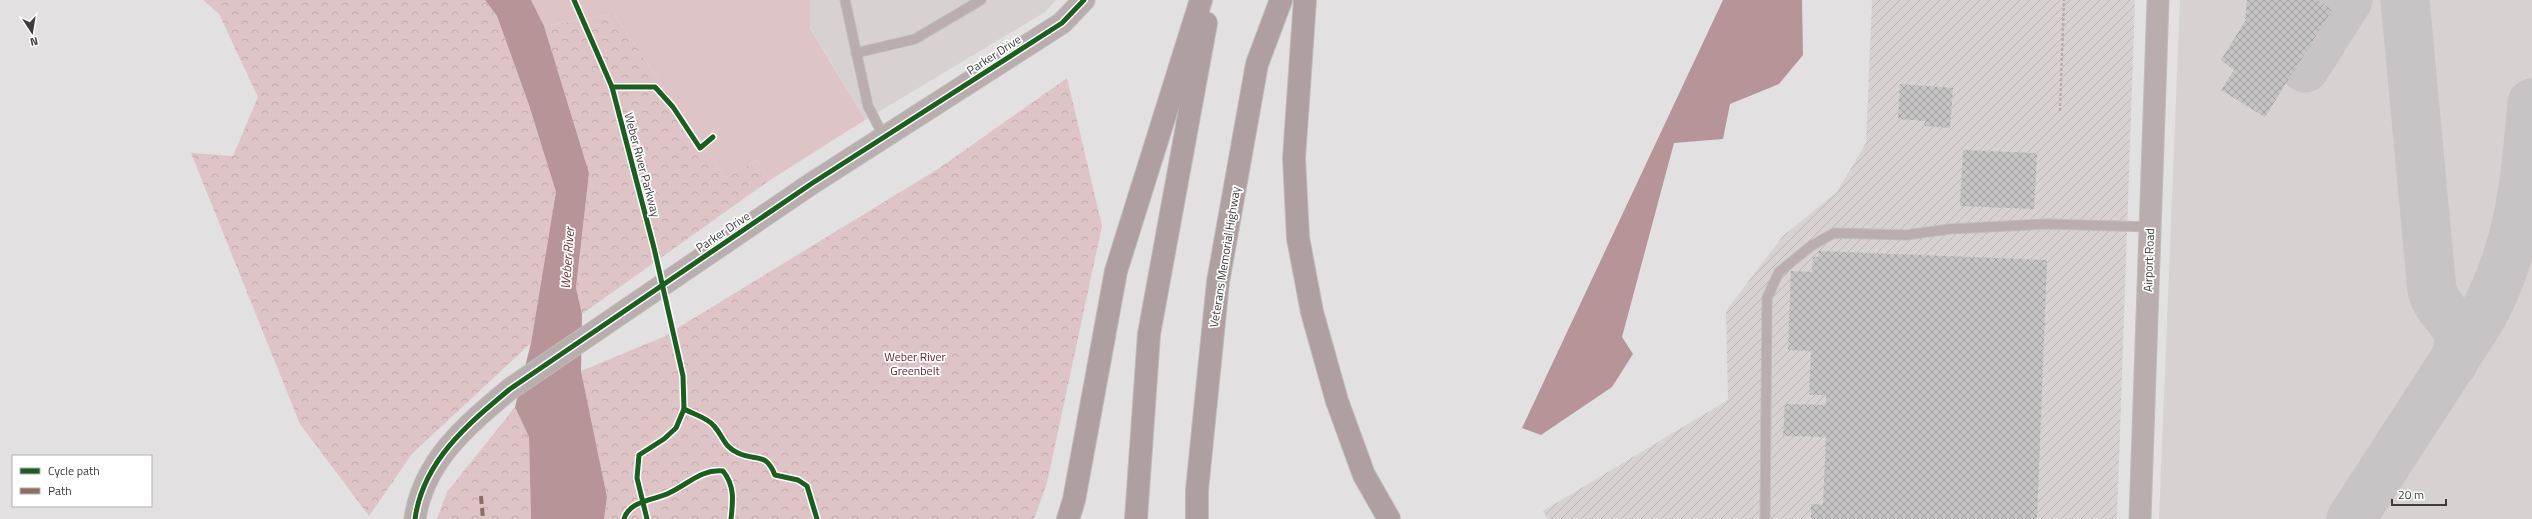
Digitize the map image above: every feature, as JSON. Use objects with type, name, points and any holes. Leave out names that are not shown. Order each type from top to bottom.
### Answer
[{"type":"highway","points":[[1068,519],[1075,492],[1116,271],[1201,0]]},
{"type":"highway","points":[[1136,519],[1148,334],[1211,0]]},
{"type":"highway","name":"Veterans Memorial Highway","points":[[1197,519],[1197,490],[1218,282],[1257,64],[1281,0]]},
{"type":"highway","points":[[1305,0],[1294,158],[1298,238],[1312,312],[1337,401],[1364,475],[1389,519]]},
{"type":"street","name":"Parker Drive","points":[[415,519],[417,506],[432,470],[465,426],[510,389],[884,137],[1062,24],[1084,0]]},
{"type":"street","name":"Airport Road","points":[[2140,519],[2158,0]]},
{"type":"lane","points":[[845,0],[868,106],[884,137]]},
{"type":"lane","points":[[856,53],[915,39],[981,0]]},
{"type":"lane","points":[[1765,519],[1766,298],[1779,272],[1811,246],[1834,233],[1906,235],[1950,229],[2046,224],[2150,227]]},
{"type":"path","points":[[2060,111],[2064,0]]},
{"type":"shaded area","points":[[809,0],[1056,0],[1045,12],[865,120],[810,27]]},
{"type":"shaded area","points":[[1872,0],[2135,0],[2117,519],[1548,519],[1543,511],[1728,400],[1726,311],[1783,236],[1837,192],[1866,143]]},
{"type":"shaded area","points":[[2180,0],[2532,0],[2532,519],[2159,519]]},
{"type":"green space","points":[[203,0],[485,0],[497,16],[529,105],[556,192],[531,343],[412,454],[369,516],[300,424],[191,153],[233,156],[258,97],[219,14]]},
{"type":"green space","points":[[531,0],[810,0],[810,28],[865,120],[770,180],[757,160],[725,178],[614,14],[544,26]]},
{"type":"green space","points":[[614,14],[725,178],[757,160],[770,180],[582,314],[576,288],[589,173],[544,26]]},
{"type":"green space","name":"Weber River Greenbelt","points":[[1067,78],[1102,226],[1047,483],[1034,519],[604,519],[607,497],[581,371],[663,337],[938,169]]},
{"type":"green space","points":[[515,407],[529,437],[531,519],[437,519],[447,492]]},
{"type":"water","name":"Weber River","points":[[485,0],[531,0],[544,26],[589,173],[576,288],[582,314],[581,371],[607,497],[604,519],[531,519],[529,437],[515,407],[531,343],[556,192],[529,105],[497,16]]},
{"type":"water","points":[[1723,0],[1802,0],[1803,55],[1779,84],[1730,104],[1723,139],[1674,143],[1622,337],[1633,354],[1612,387],[1541,435],[1522,428]]},
{"type":"building","points":[[2247,0],[2317,0],[2332,10],[2265,117],[2221,90],[2234,70],[2221,60],[2245,21]]},
{"type":"building","points":[[1900,84],[1953,88],[1950,128],[1924,126],[1925,121],[1898,119]]},
{"type":"building","points":[[1963,150],[2037,153],[2034,209],[1960,206]]},
{"type":"building","points":[[1819,251],[2047,260],[2037,519],[1811,519],[1811,504],[1823,505],[1826,437],[1783,436],[1785,404],[1826,405],[1826,395],[1809,395],[1811,351],[1788,350],[1791,271],[1812,272],[1813,257],[1819,257]]},
{"type":"taxiway","points":[[2305,68],[2348,0]]},
{"type":"taxiway","points":[[2405,0],[2432,291],[2436,301],[2453,323],[2457,331],[2459,339],[2458,350],[2453,363]]},
{"type":"taxiway","points":[[2351,519],[2480,320],[2493,294],[2504,267],[2518,214],[2527,160],[2532,103]]},
{"type":"marked path","points":[[481,496],[483,519]]},
{"type":"cycle path","name":"Weber River Parkway","points":[[574,0],[612,87],[654,248],[683,376],[684,409],[676,428],[664,439],[639,455],[637,478],[647,519]]},
{"type":"cycle path","points":[[415,519],[420,498],[427,479],[450,445],[464,430],[510,389],[811,184],[1062,23],[1084,0]]},
{"type":"cycle path","points":[[612,87],[655,87],[673,107],[700,148],[713,137]]},
{"type":"cycle path","points":[[684,409],[704,418],[711,423],[726,444],[733,450],[745,456],[760,458],[768,463],[775,475],[798,480],[807,486],[817,519]]},
{"type":"cycle path","points":[[624,519],[631,508],[636,505],[667,494],[694,478],[708,472],[715,471],[723,471],[730,482],[733,500],[731,519]]}]
